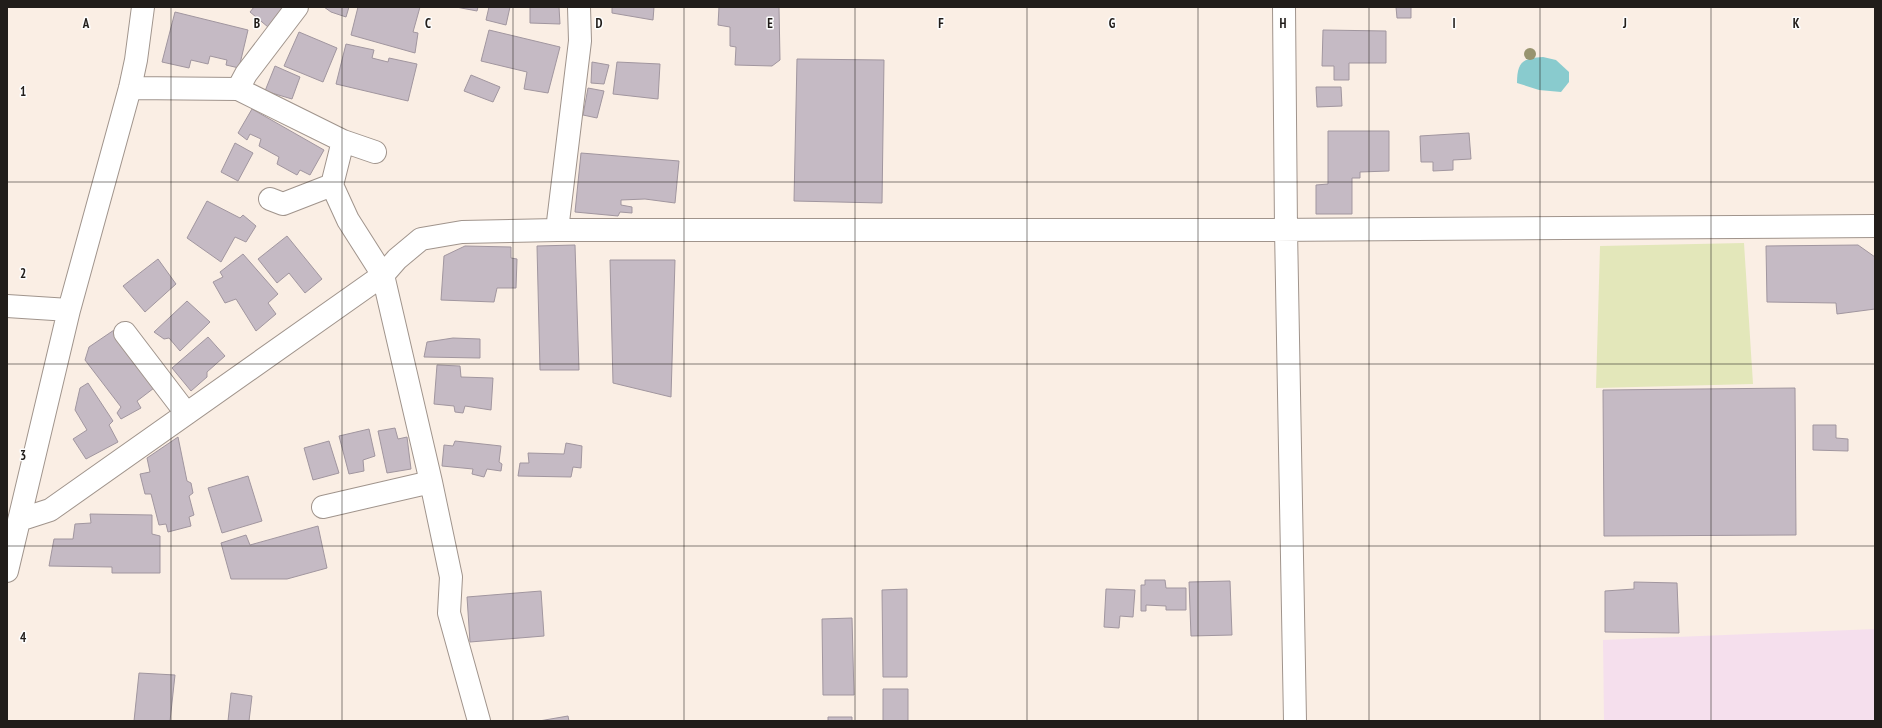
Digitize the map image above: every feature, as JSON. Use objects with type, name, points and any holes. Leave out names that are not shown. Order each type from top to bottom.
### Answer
[{"type":"street","points":[[7,571],[68,310],[130,88],[140,40],[143,7]]},
{"type":"street","points":[[238,88],[246,74],[297,7]]},
{"type":"street","points":[[556,230],[580,41],[579,7]]},
{"type":"street","points":[[1284,7],[1286,229],[1295,721]]},
{"type":"street","points":[[130,88],[238,88],[343,141],[375,152]]},
{"type":"street","points":[[343,141],[332,185],[348,220],[383,275],[431,482],[451,577],[449,613],[478,721]]},
{"type":"street","points":[[270,199],[283,204],[332,185]]},
{"type":"street","points":[[19,520],[50,510],[383,275],[397,259],[421,239],[462,232],[556,230],[1286,229],[1875,226]]},
{"type":"street","points":[[7,306],[68,310]]},
{"type":"street","points":[[125,333],[186,413]]},
{"type":"street","points":[[323,507],[431,482]]},
{"type":"shaded area","points":[[1875,629],[1875,721],[1604,721],[1603,640]]},
{"type":"green space","points":[[1744,243],[1753,384],[1596,388],[1600,246]]},
{"type":"water","points":[[1543,57],[1556,60],[1569,72],[1569,82],[1561,92],[1539,90],[1517,83],[1518,70],[1522,62]]},
{"type":"building","points":[[254,7],[283,7],[268,27],[250,12]]},
{"type":"building","points":[[324,7],[349,7],[346,17],[331,12]]},
{"type":"building","points":[[358,7],[420,7],[413,32],[418,33],[415,53],[351,35]]},
{"type":"building","points":[[456,7],[478,7],[477,11]]},
{"type":"building","points":[[489,7],[510,7],[506,25],[486,20]]},
{"type":"building","points":[[530,7],[559,7],[560,24],[530,23]]},
{"type":"building","points":[[612,7],[654,7],[653,20],[612,13]]},
{"type":"building","points":[[719,7],[779,7],[780,60],[772,66],[735,65],[736,47],[730,46],[730,27],[718,25]]},
{"type":"building","points":[[1396,7],[1411,7],[1411,18],[1397,18]]},
{"type":"building","points":[[175,12],[248,30],[239,68],[226,65],[227,60],[210,56],[208,64],[191,60],[189,68],[162,62]]},
{"type":"building","points":[[489,30],[560,47],[548,93],[524,89],[527,72],[481,61]]},
{"type":"building","points":[[1323,30],[1386,31],[1386,63],[1349,63],[1349,80],[1334,80],[1334,66],[1322,66]]},
{"type":"building","points":[[299,32],[337,48],[323,82],[284,66]]},
{"type":"building","points":[[346,44],[374,50],[372,58],[388,62],[389,58],[417,64],[408,101],[336,84]]},
{"type":"building","points":[[797,59],[884,60],[882,203],[794,201]]},
{"type":"building","points":[[592,62],[609,65],[604,84],[591,83]]},
{"type":"building","points":[[617,62],[660,64],[658,99],[613,94]]},
{"type":"building","points":[[275,66],[300,77],[292,99],[265,91]]},
{"type":"building","points":[[471,75],[500,87],[493,102],[464,91]]},
{"type":"building","points":[[1316,87],[1341,87],[1342,106],[1317,107]]},
{"type":"building","points":[[588,88],[604,91],[597,118],[583,115]]},
{"type":"building","points":[[252,109],[324,150],[310,175],[300,170],[297,175],[277,164],[279,157],[259,146],[261,139],[250,134],[247,140],[238,133]]},
{"type":"building","points":[[1328,131],[1389,131],[1389,171],[1360,172],[1360,178],[1352,178],[1352,214],[1316,214],[1316,185],[1328,184]]},
{"type":"building","points":[[1469,133],[1471,159],[1453,160],[1453,170],[1433,171],[1433,162],[1421,162],[1420,136]]},
{"type":"building","points":[[235,143],[253,153],[238,181],[221,172]]},
{"type":"building","points":[[581,153],[679,161],[675,203],[645,199],[621,200],[621,205],[632,207],[632,213],[620,212],[618,216],[575,212]]},
{"type":"building","points":[[207,201],[240,218],[243,215],[256,226],[246,242],[235,237],[221,262],[187,238]]},
{"type":"building","points":[[287,236],[322,279],[305,293],[289,273],[277,283],[258,259]]},
{"type":"building","points":[[575,245],[579,370],[540,370],[537,246]]},
{"type":"building","points":[[1858,245],[1875,257],[1875,309],[1837,314],[1836,303],[1767,302],[1766,246]]},
{"type":"building","points":[[465,246],[511,247],[511,258],[517,259],[516,288],[497,288],[494,302],[441,300],[444,256]]},
{"type":"building","points":[[243,254],[278,294],[268,303],[276,314],[256,331],[236,299],[225,303],[213,282],[223,277],[220,272]]},
{"type":"building","points":[[158,259],[176,284],[145,312],[123,286]]},
{"type":"building","points":[[610,260],[675,260],[671,397],[613,383]]},
{"type":"building","points":[[187,301],[210,322],[180,351],[169,338],[164,339],[154,332]]},
{"type":"building","points":[[117,328],[158,385],[137,401],[141,408],[121,419],[117,413],[121,407],[85,360],[89,347]]},
{"type":"building","points":[[208,337],[225,356],[207,372],[207,377],[191,391],[172,368]]},
{"type":"building","points":[[453,338],[480,339],[480,358],[424,357],[427,342]]},
{"type":"building","points":[[437,365],[460,366],[461,377],[493,378],[491,410],[465,406],[463,413],[455,412],[454,406],[434,404]]},
{"type":"building","points":[[88,383],[113,421],[109,425],[118,442],[86,459],[73,439],[87,430],[75,410],[80,388]]},
{"type":"building","points":[[1795,388],[1796,535],[1604,536],[1603,390]]},
{"type":"building","points":[[1813,425],[1836,425],[1836,438],[1848,439],[1848,451],[1813,450]]},
{"type":"building","points":[[395,428],[398,439],[407,437],[411,469],[387,473],[378,431]]},
{"type":"building","points":[[369,429],[375,456],[363,460],[364,471],[349,474],[339,436]]},
{"type":"building","points":[[178,437],[187,481],[191,483],[193,493],[189,496],[194,515],[189,517],[191,526],[168,532],[166,524],[159,525],[151,494],[145,494],[140,474],[150,472],[147,458]]},
{"type":"building","points":[[329,441],[339,473],[313,480],[304,448]]},
{"type":"building","points":[[455,441],[501,446],[499,462],[502,464],[501,471],[487,469],[484,477],[472,474],[473,469],[442,466],[444,445],[453,446]]},
{"type":"building","points":[[566,443],[582,446],[581,468],[573,467],[571,477],[518,476],[520,463],[529,463],[528,453],[564,454]]},
{"type":"building","points":[[248,476],[262,521],[222,533],[208,488]]},
{"type":"building","points":[[90,514],[152,515],[152,534],[160,536],[160,573],[112,573],[112,567],[49,566],[54,539],[73,539],[75,524],[91,523]]},
{"type":"building","points":[[318,526],[327,568],[287,579],[231,579],[221,543],[246,535],[250,545]]},
{"type":"building","points":[[1145,580],[1165,580],[1166,588],[1186,588],[1186,610],[1166,610],[1166,606],[1146,605],[1146,611],[1141,611],[1141,585],[1145,585]]},
{"type":"building","points":[[1230,581],[1232,635],[1191,636],[1189,582]]},
{"type":"building","points":[[1634,582],[1677,583],[1679,633],[1605,632],[1605,591],[1634,589]]},
{"type":"building","points":[[907,589],[907,677],[883,677],[882,590]]},
{"type":"building","points":[[1106,589],[1135,590],[1133,617],[1120,616],[1119,628],[1104,627]]},
{"type":"building","points":[[541,591],[544,636],[470,642],[467,597]]},
{"type":"building","points":[[852,618],[854,695],[823,695],[822,619]]},
{"type":"building","points":[[139,673],[175,675],[170,721],[134,721]]},
{"type":"building","points":[[883,689],[908,689],[908,721],[883,721]]},
{"type":"building","points":[[231,693],[252,696],[249,721],[228,721]]},
{"type":"building","points":[[568,716],[569,721],[539,721]]},
{"type":"building","points":[[828,717],[852,717],[852,721],[828,721]]}]
